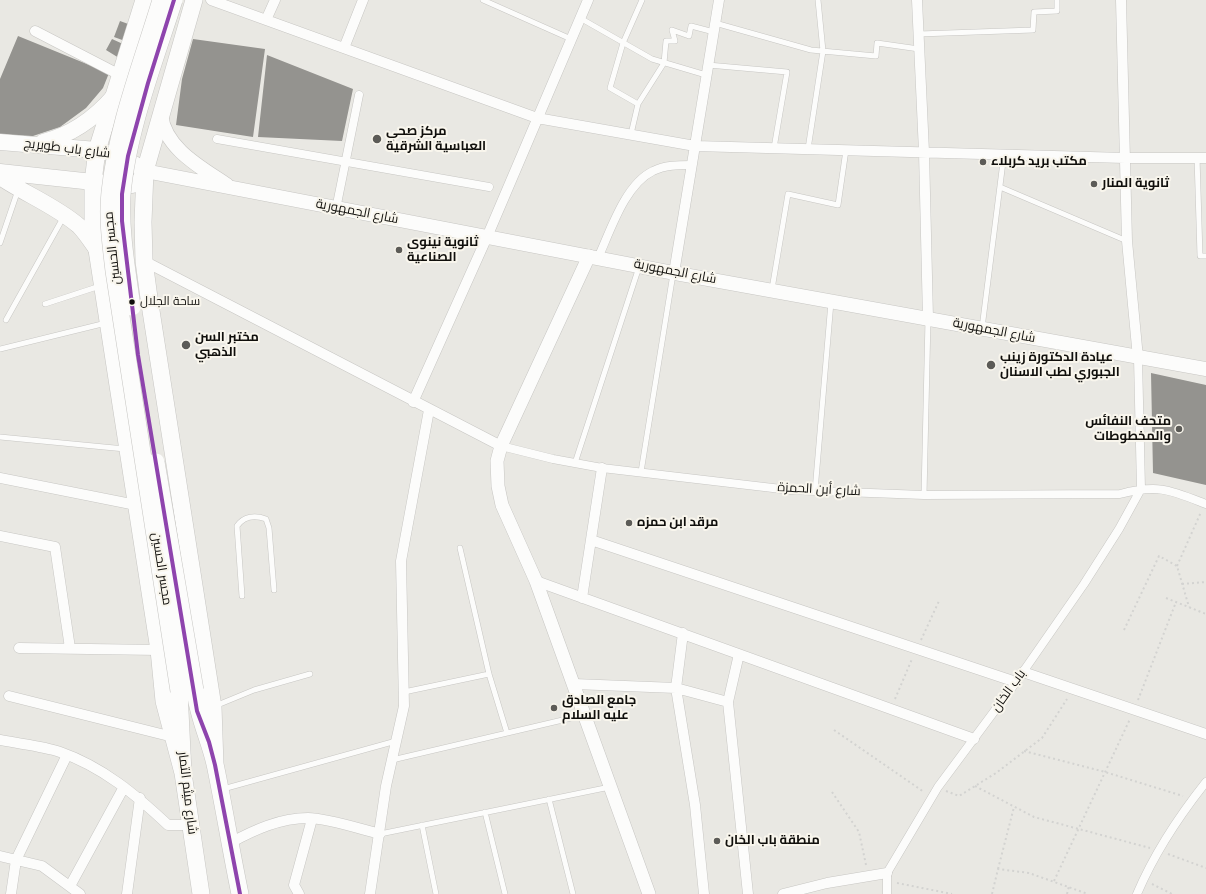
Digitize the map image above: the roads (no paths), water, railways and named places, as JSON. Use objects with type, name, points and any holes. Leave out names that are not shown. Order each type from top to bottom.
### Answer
[{"type":"highway","points":[[144,0],[97,150],[93,182],[93,224],[159,650],[164,701],[183,773]]},
{"type":"highway","name":"مجسر الحسين","points":[[161,0],[116,151],[110,192],[109,220],[114,271],[187,691]]},
{"type":"highway","name":"مجسر الحسين","points":[[174,0],[148,83],[128,156],[122,194],[122,221],[138,355],[187,691]]},
{"type":"highway","points":[[194,0],[145,171],[143,222],[144,261],[213,707],[215,765]]},
{"type":"highway","points":[[187,691],[197,711],[209,742],[220,789],[240,894]]},
{"type":"highway","name":"شارع ميثم التمار","points":[[187,691],[183,773],[201,894]]},
{"type":"main road","points":[[33,144],[49,141],[72,131],[93,117],[114,96]]},
{"type":"main road","points":[[161,115],[165,132],[178,149],[232,189]]},
{"type":"main road","name":"شارع باب طويريج","points":[[0,142],[97,150],[112,153],[132,161],[145,171]]},
{"type":"main road","points":[[0,172],[93,182],[132,184],[138,181],[145,171]]},
{"type":"main road","name":"شارع الجمهورية","points":[[145,171],[336,209],[640,266],[1138,358],[1206,369]]},
{"type":"main road","points":[[0,178],[65,215],[80,227],[98,251]]},
{"type":"street","points":[[211,0],[538,118],[695,146],[1125,158],[1201,158]]},
{"type":"street","points":[[266,20],[275,0]]},
{"type":"street","points":[[344,48],[363,0]]},
{"type":"street","points":[[413,402],[487,237],[588,0]]},
{"type":"street","points":[[674,272],[719,0]]},
{"type":"street","points":[[917,0],[924,152],[928,318]]},
{"type":"street","points":[[1121,0],[1127,241],[1138,358],[1141,489]]},
{"type":"street","points":[[35,31],[120,75]]},
{"type":"street","points":[[336,209],[358,95]]},
{"type":"street","points":[[218,139],[489,187]]},
{"type":"street","points":[[649,894],[536,581],[502,505],[498,486],[497,462],[501,446],[594,257],[627,196],[639,182],[652,171],[668,166],[692,164]]},
{"type":"street","points":[[144,261],[413,402],[501,446]]},
{"type":"street","points":[[370,894],[386,786],[404,706],[401,561],[429,410]]},
{"type":"street","name":"شارع أبن الحمزة","points":[[501,446],[602,468],[790,490],[924,495],[1120,494],[1141,489],[1165,489],[1206,504]]},
{"type":"street","points":[[582,598],[602,468]]},
{"type":"street","points":[[0,478],[136,505]]},
{"type":"street","name":"باب الخان","points":[[886,894],[887,877],[938,787],[1023,672],[1115,535],[1141,489]]},
{"type":"street","points":[[0,536],[55,547],[70,648]]},
{"type":"street","points":[[591,540],[1016,682]]},
{"type":"street","points":[[536,581],[974,739]]},
{"type":"street","points":[[683,633],[676,688],[695,805],[704,894]]},
{"type":"street","points":[[18,648],[159,650]]},
{"type":"street","points":[[739,654],[728,702],[748,894]]},
{"type":"street","points":[[1023,672],[1206,734]]},
{"type":"street","points":[[574,684],[676,688],[728,702]]},
{"type":"street","points":[[9,696],[173,737]]},
{"type":"street","points":[[0,740],[59,751],[99,770],[124,786],[140,798],[168,825],[191,825]]},
{"type":"street","points":[[11,894],[16,860],[67,755]]},
{"type":"street","points":[[1137,894],[1160,850],[1193,799],[1206,782]]},
{"type":"street","points":[[70,886],[124,786]]},
{"type":"street","points":[[127,894],[140,798]]},
{"type":"street","points":[[230,842],[253,830],[280,822],[312,819],[380,834]]},
{"type":"street","points":[[299,894],[294,885],[312,819]]},
{"type":"street","points":[[0,856],[42,866],[80,894]]},
{"type":"street","points":[[783,894],[827,883],[868,876],[887,877]]},
{"type":"lane","points":[[482,0],[571,39]]},
{"type":"lane","points":[[638,104],[610,88],[622,42],[642,0]]},
{"type":"lane","points":[[808,149],[823,51],[818,0]]},
{"type":"lane","points":[[919,34],[1033,30],[1034,12],[1057,11],[1057,0]]},
{"type":"lane","points":[[580,18],[652,60],[707,70],[788,72],[774,148]]},
{"type":"lane","points":[[631,134],[638,104],[664,63],[666,41],[675,41],[672,30],[689,36],[691,26],[714,28],[811,50],[876,56],[878,43],[919,49]]},
{"type":"lane","points":[[772,290],[788,194],[838,206],[846,150]]},
{"type":"lane","points":[[982,329],[1004,154]]},
{"type":"lane","points":[[1201,158],[1200,256],[1206,256]]},
{"type":"lane","points":[[1000,187],[1127,241]]},
{"type":"lane","points":[[0,243],[18,189]]},
{"type":"lane","points":[[6,320],[65,215]]},
{"type":"lane","points":[[575,463],[640,266]]},
{"type":"lane","points":[[641,472],[674,272]]},
{"type":"lane","points":[[45,304],[103,285]]},
{"type":"lane","points":[[815,491],[832,301]]},
{"type":"lane","points":[[924,495],[928,318]]},
{"type":"lane","points":[[0,349],[108,322]]},
{"type":"lane","points":[[0,437],[128,450]]},
{"type":"lane","points":[[242,596],[237,526],[241,520],[250,517],[266,519],[269,528],[274,590]]},
{"type":"lane","points":[[460,548],[489,674],[507,733]]},
{"type":"lane","points":[[213,707],[254,690],[310,674]]},
{"type":"lane","points":[[404,692],[489,674]]},
{"type":"lane","points":[[392,760],[585,715]]},
{"type":"lane","points":[[220,789],[396,741]]},
{"type":"lane","points":[[380,834],[611,787]]},
{"type":"lane","points":[[549,799],[572,894]]},
{"type":"lane","points":[[485,812],[505,894]]},
{"type":"lane","points":[[422,825],[436,894]]},
{"type":"place","name":"مركز صحي العباسية الشرقية","points":[[377,139]]},
{"type":"place","name":"مكتب بريد كربلاء","points":[[983,162]]},
{"type":"place","name":"ثانوية المنار","points":[[1094,184]]},
{"type":"place","name":"ثانوية نينوى الصناعية","points":[[399,250]]},
{"type":"place","name":"ساحة الجلال","points":[[132,302]]},
{"type":"place","name":"مختبر السن الذهبي","points":[[186,345]]},
{"type":"place","name":"عيادة الدكتورة زينب الجبوري لطب الاسنان","points":[[991,365]]},
{"type":"place","name":"متحف النفائس والمخطوطات","points":[[1179,429]]},
{"type":"place","name":"مرقد ابن حمزه","points":[[629,523]]},
{"type":"place","name":"جامع الصادق عليه السلام","points":[[554,708]]},
{"type":"place","name":"منطقة باب الخان","points":[[717,841]]}]
